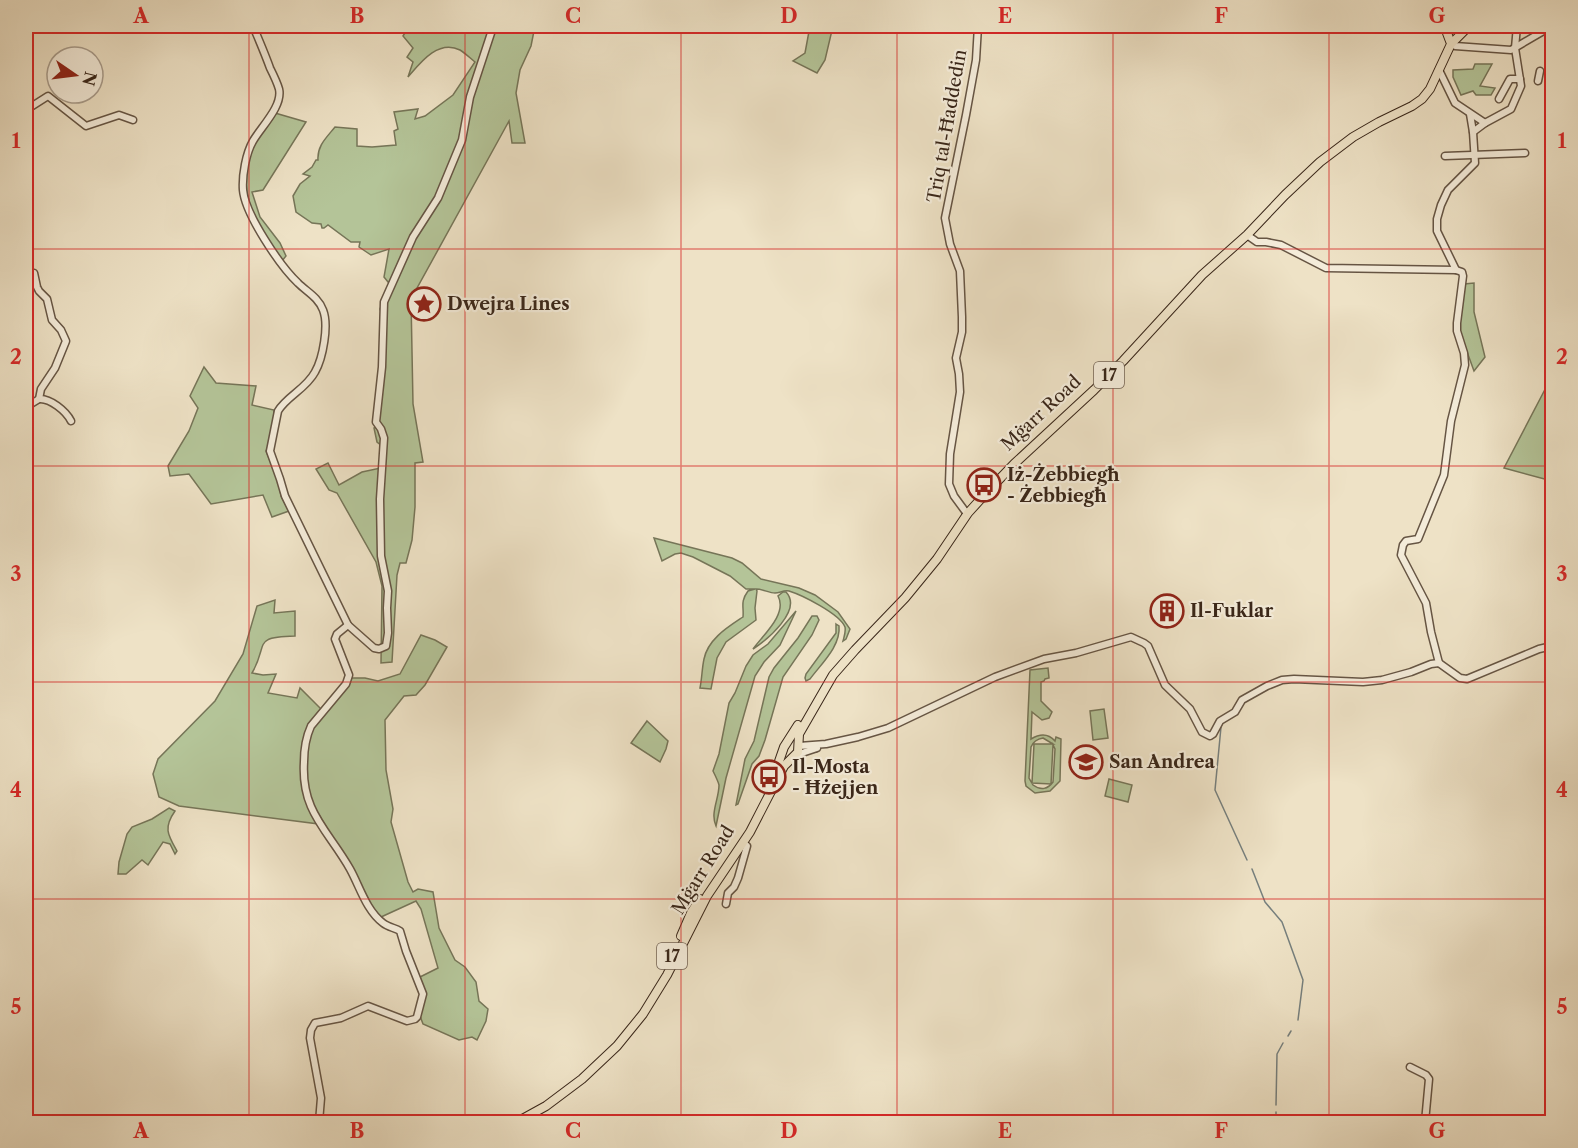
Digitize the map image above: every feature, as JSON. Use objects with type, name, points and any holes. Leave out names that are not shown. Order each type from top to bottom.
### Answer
[{"type":"main road","points":[[1448,26],[1447,33],[1451,42],[1467,26]]},
{"type":"main road","name":"Mġarr Road","points":[[512,1122],[544,1103],[596,1062],[641,1011],[667,966],[691,913],[747,829],[780,764],[786,746],[830,672],[902,595],[984,487],[1078,401],[1120,359],[1167,305],[1311,165],[1351,135],[1419,96],[1427,87],[1451,42]]},
{"type":"main road","name":"Mġarr Road","points":[[517,1122],[582,1079],[617,1046],[643,1014],[667,975],[707,896],[743,843],[784,766],[798,750],[799,734],[833,675],[905,598],[937,559],[968,513],[1014,464],[1123,361],[1202,275],[1247,235],[1320,162],[1353,137],[1422,99],[1430,89],[1451,42]]},
{"type":"main road","points":[[794,742],[798,750],[787,755],[786,746],[794,742]]},
{"type":"street","points":[[253,26],[280,91],[275,108],[252,142],[243,191],[251,213],[284,266],[298,283],[319,302],[324,312],[323,350],[315,372],[303,388],[280,406],[270,451],[285,496],[346,626],[374,648],[379,649],[386,646],[388,633],[388,591],[381,556],[380,499],[384,438],[376,422],[382,367],[384,302],[413,237],[438,198],[462,140],[470,97],[494,27],[490,26]]},
{"type":"street","name":"Triq tal-Ħaddedin","points":[[965,511],[954,496],[949,484],[950,454],[960,392],[956,358],[962,332],[962,317],[960,271],[948,238],[945,218],[976,60],[978,26]]},
{"type":"street","points":[[1473,132],[1511,109],[1521,86],[1515,48],[1517,26]]},
{"type":"street","points":[[1451,42],[1455,46],[1511,50],[1552,26]]},
{"type":"street","points":[[1439,70],[1455,103],[1485,123]]},
{"type":"street","points":[[1538,81],[1540,71]]},
{"type":"street","points":[[1500,99],[1510,79],[1520,79]]},
{"type":"street","points":[[26,110],[48,96],[86,126],[119,115],[133,120]]},
{"type":"street","points":[[1456,270],[1437,231],[1437,219],[1448,190],[1475,163],[1470,114]]},
{"type":"street","points":[[1445,156],[1525,153]]},
{"type":"street","points":[[1247,235],[1257,242],[1281,245],[1326,268],[1456,270],[1462,272],[1457,331],[1465,365],[1450,422],[1442,479],[1418,539],[1406,541],[1401,555],[1426,603],[1439,663],[1458,677],[1467,679],[1539,649],[1552,646]]},
{"type":"street","points":[[26,288],[28,285],[26,275],[34,273],[39,291],[47,299],[52,320],[61,330],[66,341],[55,368],[41,389],[39,399]]},
{"type":"street","points":[[26,407],[39,399],[44,399],[68,413],[71,421]]},
{"type":"street","points":[[319,1122],[321,1098],[310,1038],[313,1024],[341,1018],[368,1006],[410,1021],[416,1018],[423,995],[400,931],[383,923],[367,904],[350,869],[321,826],[307,796],[304,753],[309,731],[346,684],[349,676],[335,640],[338,633],[346,626]]},
{"type":"street","points":[[798,750],[888,728],[995,677],[1044,659],[1076,653],[1131,637],[1148,646],[1165,685],[1190,709],[1202,732],[1208,736],[1211,736],[1220,721],[1235,712],[1242,700],[1282,680],[1363,682],[1382,680],[1439,663]]},
{"type":"street","points":[[798,750],[826,744]]},
{"type":"street","points":[[726,904],[729,893],[738,879],[747,846],[743,843]]},
{"type":"street","points":[[1410,1067],[1429,1079],[1425,1122]]},
{"type":"street","points":[[532,1114],[538,1122]]},
{"type":"green space","points":[[409,26],[426,26],[430,30],[435,26],[535,26],[531,46],[520,70],[516,93],[525,143],[512,143],[509,121],[411,299],[413,404],[423,462],[415,463],[412,540],[406,563],[400,563],[397,575],[392,662],[381,663],[382,586],[376,562],[337,493],[329,490],[316,469],[328,463],[339,485],[362,472],[381,468],[382,446],[377,442],[374,428],[377,427],[382,315],[380,309],[391,282],[384,277],[389,249],[371,255],[359,247],[360,242],[351,242],[328,225],[322,228],[321,224],[312,223],[296,212],[293,196],[300,184],[310,176],[303,174],[318,160],[321,146],[335,127],[357,129],[357,146],[396,145],[394,131],[398,129],[394,112],[418,109],[415,119],[425,116],[453,95],[475,62],[460,50],[452,47],[444,48],[430,54],[408,77],[413,62],[407,57],[413,48],[403,36]]},
{"type":"green space","points":[[810,26],[833,26],[825,60],[817,73],[793,61],[805,53]]},
{"type":"green space","points":[[1475,64],[1492,64],[1480,86],[1495,88],[1491,95],[1476,95],[1473,91],[1461,95],[1453,77],[1453,70],[1473,69]]},
{"type":"green space","points":[[275,113],[306,122],[263,190],[252,192],[260,217],[280,243],[286,256],[282,261],[250,206],[246,177],[248,161],[256,140]]},
{"type":"green space","points":[[1474,283],[1474,312],[1485,357],[1474,371],[1458,327],[1464,284]]},
{"type":"green space","points":[[204,367],[216,383],[256,386],[252,405],[274,410],[272,437],[266,451],[279,482],[281,496],[289,511],[272,517],[263,495],[211,504],[189,474],[170,476],[168,466],[189,431],[198,408],[190,396]]},
{"type":"green space","points":[[1552,376],[1552,481],[1504,468]]},
{"type":"green space","points":[[654,538],[732,558],[742,563],[761,579],[799,588],[815,595],[838,612],[850,629],[846,639],[843,641],[845,627],[836,616],[803,596],[789,591],[775,593],[756,589],[756,620],[726,642],[717,658],[711,689],[700,688],[706,652],[719,634],[743,617],[744,598],[748,591],[755,589],[746,589],[730,576],[681,553],[662,561]]},
{"type":"green space","points":[[786,592],[790,599],[787,616],[774,632],[753,649],[777,617],[780,610],[778,596]]},
{"type":"green space","points":[[275,600],[274,613],[295,611],[295,636],[267,640],[263,644],[252,673],[276,674],[268,693],[297,698],[300,688],[322,710],[314,719],[302,774],[304,797],[319,824],[179,806],[159,797],[153,774],[158,759],[215,701],[243,654],[257,606]]},
{"type":"green space","points":[[796,611],[780,645],[755,676],[726,778],[716,826],[714,811],[719,785],[713,771],[719,754],[729,703],[753,655],[768,644]]},
{"type":"green space","points":[[812,616],[817,616],[819,620],[812,635],[783,677],[765,740],[759,756],[752,764],[736,805],[745,759],[754,741],[769,677]]},
{"type":"green space","points":[[836,624],[839,626],[839,633],[834,648],[806,681],[806,674],[836,633]]},
{"type":"green space","points":[[421,635],[447,647],[425,685],[416,695],[404,696],[385,720],[386,770],[393,809],[391,822],[413,892],[418,889],[433,892],[439,928],[455,960],[465,967],[476,982],[479,1001],[488,1009],[486,1021],[477,1040],[472,1037],[459,1040],[423,1024],[420,1016],[425,993],[420,977],[438,968],[421,909],[416,901],[381,917],[367,903],[309,798],[305,761],[312,727],[349,685],[351,678],[378,681],[400,674]]},
{"type":"green space","points":[[1048,668],[1049,678],[1041,682],[1041,701],[1052,712],[1049,718],[1042,720],[1032,712],[1031,739],[1043,735],[1055,741],[1056,737],[1061,739],[1060,781],[1050,791],[1035,793],[1026,786],[1030,670]],"holes":[[[1043,738],[1053,744],[1034,744],[1032,783],[1051,784],[1047,788],[1042,789],[1033,785],[1029,778],[1031,747],[1036,741]],[[1053,745],[1055,749],[1051,784]]]},
{"type":"green space","points":[[1104,709],[1108,738],[1093,740],[1090,711]]},
{"type":"green space","points":[[647,721],[668,741],[660,762],[631,743]]},
{"type":"green space","points":[[1109,779],[1132,785],[1128,802],[1105,796]]},
{"type":"green space","points":[[169,808],[175,811],[169,822],[168,831],[177,851],[175,854],[170,844],[163,842],[148,865],[142,860],[126,874],[118,874],[127,834],[132,827],[152,819]]},
{"type":"waterway","points":[[1221,727],[1215,790],[1247,860]]},
{"type":"waterway","points":[[1252,869],[1265,902],[1282,922],[1303,980],[1298,1020]]},
{"type":"waterway","points":[[1288,1036],[1291,1031]]},
{"type":"waterway","points":[[1276,1105],[1277,1054],[1283,1043]]},
{"type":"waterway","points":[[1276,1112],[1276,1122]]},
{"type":"place","name":"Dwejra Lines","points":[[424,304]]},
{"type":"place","name":"Iż-Żebbiegħ - Żebbiegħ","points":[[984,485]]},
{"type":"place","name":"Il-Fuklar","points":[[1167,611]]},
{"type":"place","name":"San Andrea","points":[[1086,762]]},
{"type":"place","name":"Il-Mosta - Ħżejjen","points":[[769,777]]}]
